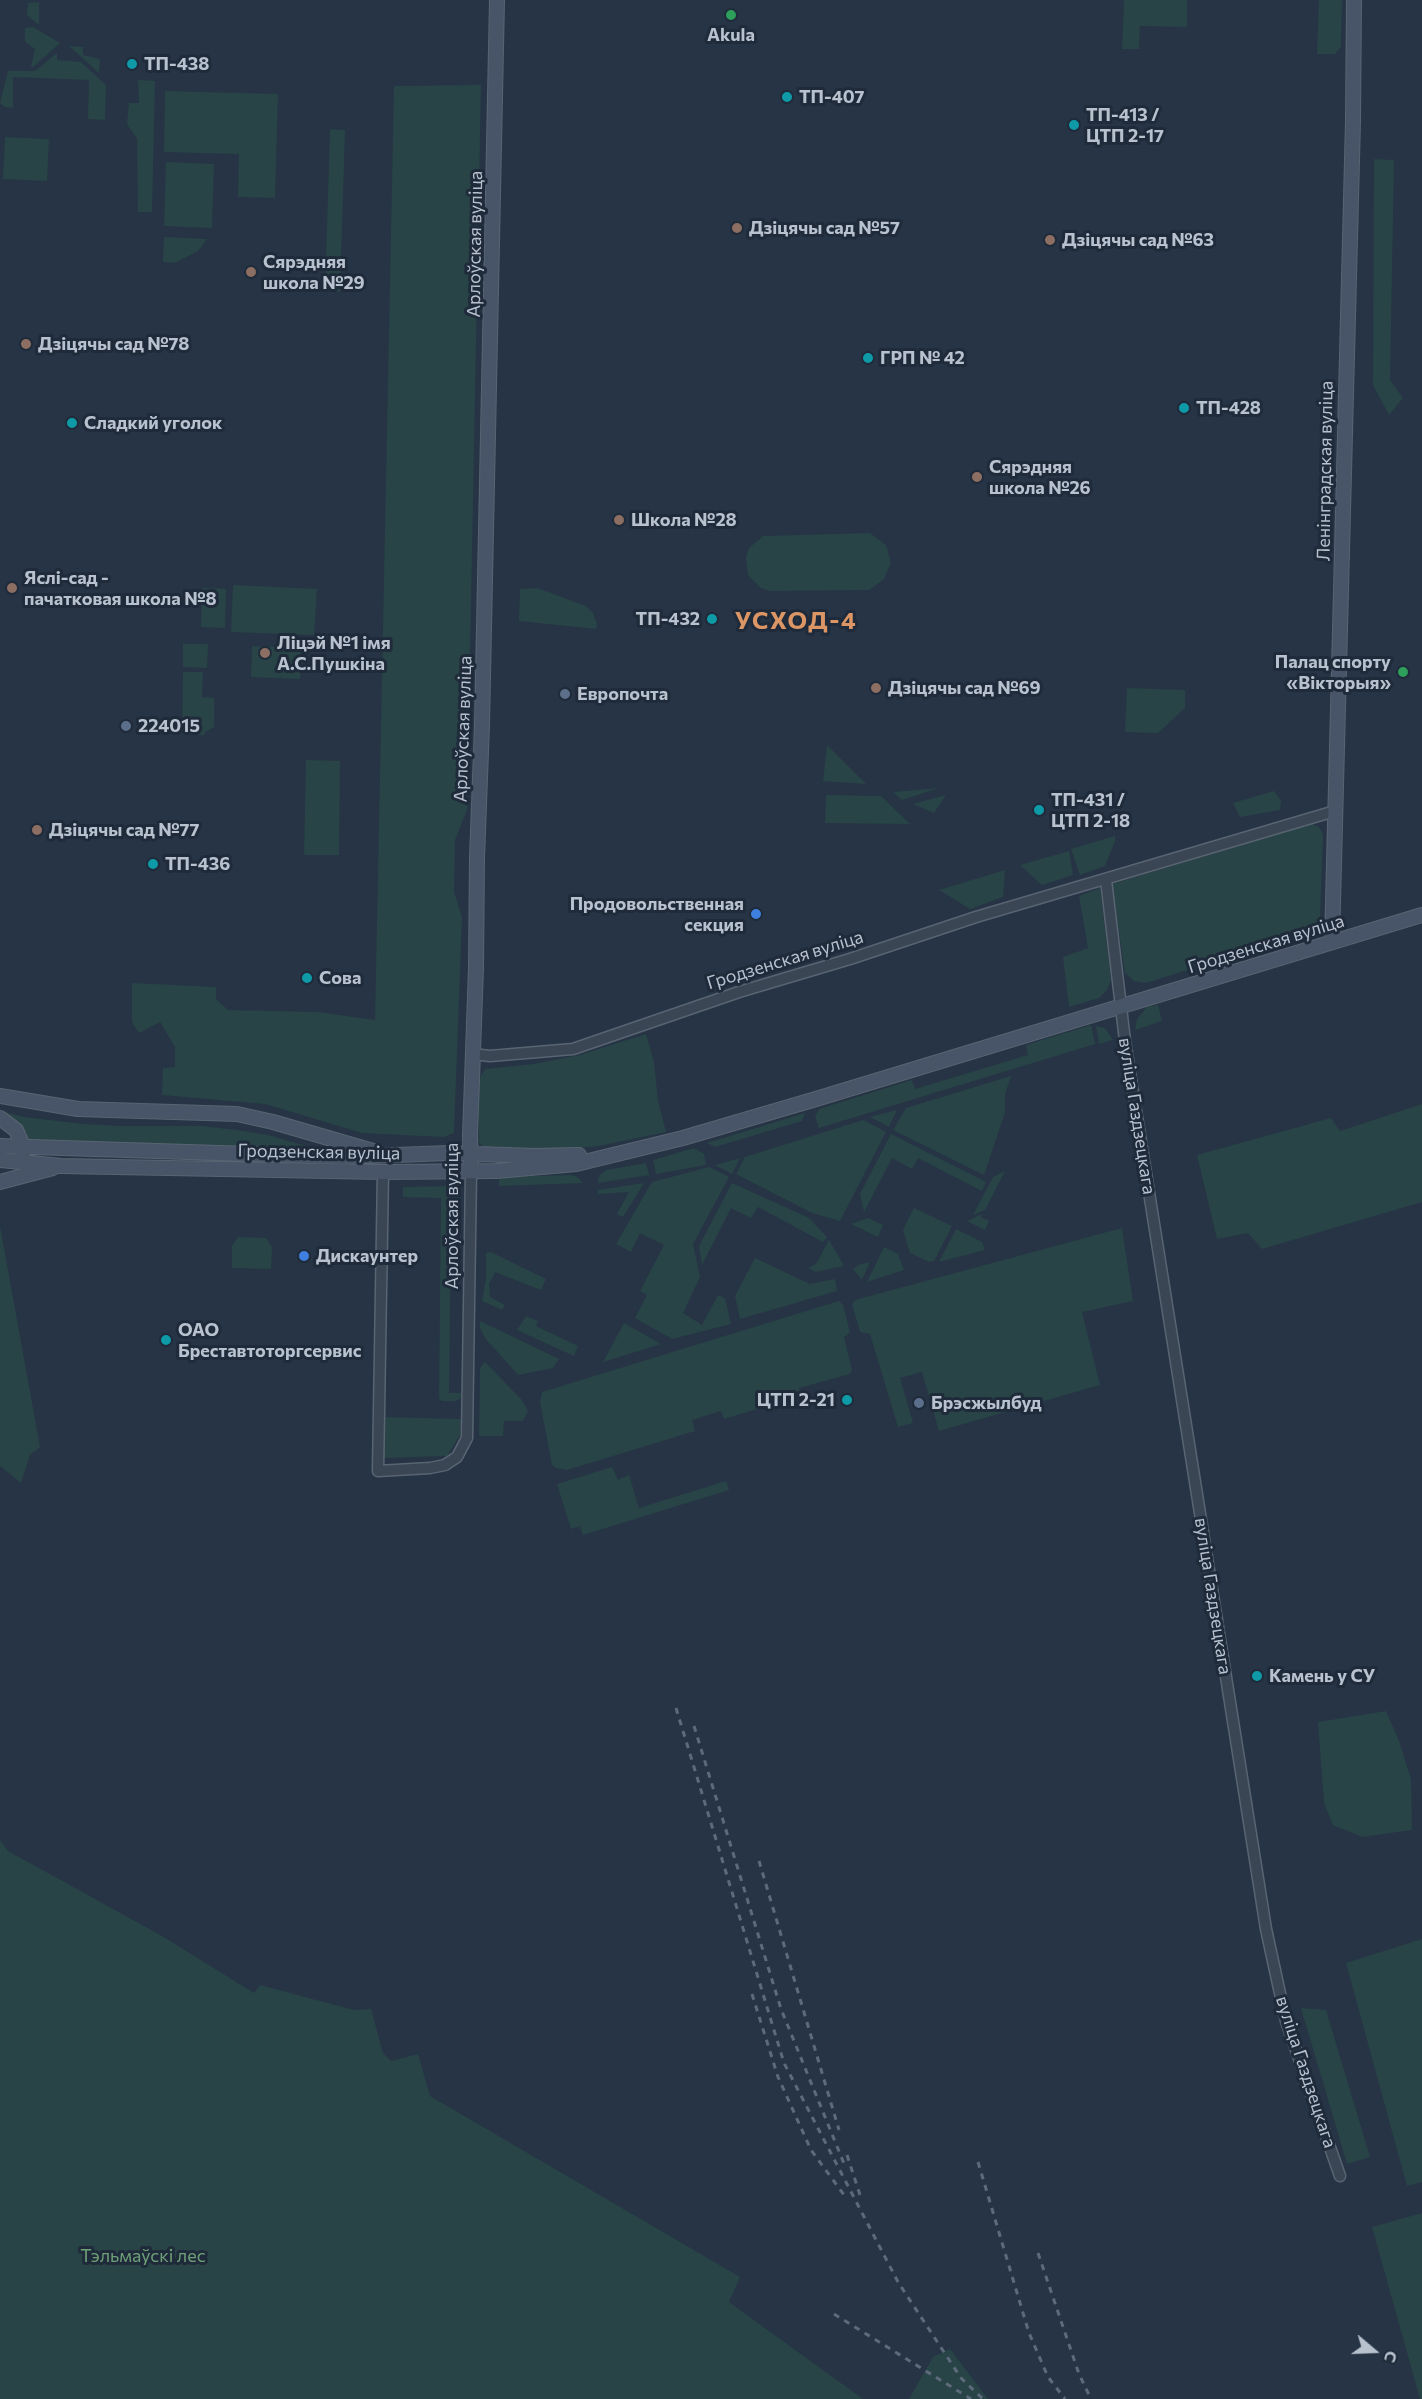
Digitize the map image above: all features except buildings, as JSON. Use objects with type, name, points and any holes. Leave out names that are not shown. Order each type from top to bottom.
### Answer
[{"type":"main road","name":"Арлоўская вуліца","points":[[471,1171],[472,1054],[495,193],[497,0]]},
{"type":"main road","name":"Ленінградская вуліца","points":[[1332,942],[1354,0]]},
{"type":"main road","name":"Гродзенская вуліца","points":[[0,1160],[61,1166],[383,1172],[471,1171],[576,1164],[694,1135],[1422,915]]},
{"type":"main road","name":"Гродзенская вуліца","points":[[0,1096],[78,1109],[237,1114],[387,1155]]},
{"type":"main road","points":[[0,1118],[16,1131],[23,1146],[22,1162]]},
{"type":"main road","name":"Гродзенская вуліца","points":[[0,1146],[332,1156],[614,1154]]},
{"type":"main road","points":[[0,1182],[61,1166]]},
{"type":"street","name":"Гродзенская вуліца","points":[[472,1054],[490,1056],[573,1049],[740,992],[850,959],[976,917],[1335,811]]},
{"type":"street","points":[[1106,880],[1120,1008]]},
{"type":"street","name":"вуліца Газдзецкага","points":[[1120,1008],[1266,1929],[1286,2021],[1340,2176]]},
{"type":"street","name":"Арлоўская вуліца","points":[[383,1172],[378,1471],[438,1467],[457,1457],[464,1445],[468,1431],[471,1171]]},
{"type":"green space","points":[[1124,0],[1187,0],[1187,27],[1140,26],[1139,49],[1122,49]]},
{"type":"green space","points":[[1319,0],[1342,0],[1341,47],[1335,54],[1317,54]]},
{"type":"green space","points":[[39,2],[39,25],[27,15],[28,3]]},
{"type":"green space","points":[[33,27],[60,43],[31,67],[35,49],[25,42],[25,28]]},
{"type":"green space","points":[[69,46],[83,47],[83,55],[100,59],[99,73]]},
{"type":"green space","points":[[57,53],[57,60],[81,62],[106,85],[105,120],[88,119],[89,80],[13,77],[13,108],[5,107],[0,103],[8,71],[35,71]]},
{"type":"green space","points":[[138,80],[155,81],[152,212],[138,212],[137,139],[127,124],[129,103],[139,103]]},
{"type":"green space","points":[[481,85],[467,810],[455,840],[454,892],[462,917],[454,1133],[443,1137],[362,1133],[265,1104],[162,1095],[163,1068],[175,1067],[175,1047],[160,1022],[139,1033],[132,1022],[132,983],[216,987],[216,999],[228,1010],[317,1012],[375,1020],[394,86]]},
{"type":"green space","points":[[165,91],[278,94],[275,198],[238,197],[239,154],[164,152]]},
{"type":"green space","points":[[330,129],[345,130],[340,292],[325,291]]},
{"type":"green space","points":[[5,137],[49,139],[47,181],[3,179]]},
{"type":"green space","points":[[1374,159],[1394,160],[1390,380],[1403,398],[1389,415],[1373,385]]},
{"type":"green space","points":[[166,162],[214,164],[212,228],[164,226]]},
{"type":"green space","points":[[164,237],[207,239],[198,251],[175,263],[163,262]]},
{"type":"green space","points":[[870,533],[886,545],[891,563],[884,579],[869,590],[770,591],[761,588],[748,575],[746,557],[749,548],[763,536]]},
{"type":"green space","points":[[233,585],[317,589],[314,635],[231,632]]},
{"type":"green space","points":[[202,588],[226,589],[225,628],[201,627]]},
{"type":"green space","points":[[537,588],[586,606],[593,613],[597,624],[596,629],[519,621],[520,589]]},
{"type":"green space","points":[[183,644],[208,644],[207,668],[183,667]]},
{"type":"green space","points":[[252,646],[302,648],[300,679],[251,677]]},
{"type":"green space","points":[[183,672],[203,672],[202,697],[214,698],[214,727],[204,735],[182,735]]},
{"type":"green space","points":[[1127,688],[1185,690],[1185,708],[1158,733],[1125,732]]},
{"type":"green space","points":[[827,745],[866,784],[823,781]]},
{"type":"green space","points":[[306,760],[340,761],[339,855],[304,855]]},
{"type":"green space","points":[[939,788],[902,800],[893,792]]},
{"type":"green space","points":[[1274,791],[1281,800],[1280,810],[1240,817],[1233,803]]},
{"type":"green space","points":[[826,795],[881,796],[910,824],[825,823]]},
{"type":"green space","points":[[946,795],[934,813],[913,804]]},
{"type":"green space","points":[[1312,824],[1319,827],[1323,834],[1320,920],[1312,931],[1146,983],[1134,981],[1125,973],[1112,884]]},
{"type":"green space","points":[[1115,836],[1105,866],[1080,875],[1071,849]]},
{"type":"green space","points":[[1069,851],[1073,875],[1042,885],[1020,865]]},
{"type":"green space","points":[[1005,870],[1003,897],[970,909],[939,890]]},
{"type":"green space","points":[[1100,888],[1111,980],[1107,990],[1099,998],[1069,1007],[1063,957],[1088,948],[1079,896]]},
{"type":"green space","points":[[1158,1005],[1162,1021],[1135,1030],[1137,1019],[1147,1007]]},
{"type":"green space","points":[[1091,1025],[1095,1044],[819,1128],[815,1117],[819,1109],[912,1080],[915,1089],[1028,1055],[1026,1045]]},
{"type":"green space","points":[[1096,1026],[1105,1028],[1113,1040],[1099,1044]]},
{"type":"green space","points":[[646,1034],[654,1062],[658,1101],[666,1132],[599,1146],[548,1151],[486,1150],[479,1142],[479,1079],[485,1069],[534,1064],[580,1055]]},
{"type":"green space","points":[[1011,1076],[1005,1094],[1005,1112],[984,1175],[893,1130],[906,1108]]},
{"type":"green space","points":[[1422,1104],[1422,1202],[1262,1249],[1248,1233],[1217,1239],[1197,1155],[1331,1118],[1340,1131]]},
{"type":"green space","points":[[897,1110],[889,1127],[870,1117]]},
{"type":"green space","points":[[0,1111],[24,1117],[83,1124],[202,1126],[237,1130],[268,1135],[341,1156],[28,1140],[21,1123]]},
{"type":"green space","points":[[805,1113],[802,1121],[715,1147],[707,1143]]},
{"type":"green space","points":[[863,1120],[886,1132],[840,1221],[812,1213],[736,1174],[745,1157]]},
{"type":"green space","points":[[891,1134],[986,1182],[982,1191],[918,1158],[912,1169],[892,1158],[864,1212],[860,1194]]},
{"type":"green space","points":[[694,1148],[704,1154],[706,1165],[656,1174],[653,1160]]},
{"type":"green space","points":[[740,1158],[732,1174],[715,1165]]},
{"type":"green space","points":[[646,1163],[649,1175],[598,1183],[599,1176],[606,1170]]},
{"type":"green space","points":[[709,1167],[729,1177],[693,1244],[700,1277],[683,1313],[702,1325],[718,1295],[725,1298],[731,1324],[672,1339],[635,1318],[647,1295],[640,1291],[664,1245],[640,1233],[631,1252],[616,1244],[652,1182]]},
{"type":"green space","points":[[1005,1171],[985,1210],[973,1215],[993,1177]]},
{"type":"green space","points":[[571,1175],[578,1177],[583,1183],[499,1186],[499,1177]]},
{"type":"green space","points":[[644,1183],[623,1217],[617,1214],[629,1192],[598,1194],[598,1190]]},
{"type":"green space","points":[[732,1183],[809,1218],[827,1237],[823,1242],[758,1207],[751,1218],[731,1208],[702,1265],[699,1246]]},
{"type":"green space","points":[[451,1186],[460,1192],[459,1223],[451,1228],[449,1393],[462,1393],[461,1398],[456,1401],[442,1401],[439,1398],[441,1198],[403,1197],[403,1187]]},
{"type":"green space","points":[[914,1208],[952,1226],[934,1261],[929,1262],[910,1253],[903,1230]]},
{"type":"green space","points":[[982,1214],[981,1217],[989,1221],[985,1230],[967,1221]]},
{"type":"green space","points":[[868,1218],[883,1225],[878,1237],[851,1224]]},
{"type":"green space","points":[[0,1226],[40,1447],[30,1455],[21,1483],[0,1466]]},
{"type":"green space","points":[[1122,1228],[1133,1301],[1082,1312],[1100,1385],[939,1431],[922,1372],[900,1378],[913,1423],[898,1427],[870,1334],[860,1332],[852,1304],[855,1300]]},
{"type":"green space","points":[[956,1229],[982,1242],[985,1250],[939,1262]]},
{"type":"green space","points":[[238,1237],[266,1238],[272,1247],[271,1269],[232,1268],[232,1246]]},
{"type":"green space","points":[[829,1240],[844,1266],[816,1272],[808,1268],[816,1264]]},
{"type":"green space","points":[[884,1247],[898,1254],[904,1270],[867,1282]]},
{"type":"green space","points":[[491,1252],[546,1279],[541,1290],[495,1272],[489,1284],[490,1297],[505,1305],[502,1310],[482,1301],[486,1279],[486,1253]]},
{"type":"green space","points":[[755,1258],[810,1284],[835,1279],[837,1291],[740,1319],[735,1296]]},
{"type":"green space","points":[[870,1262],[862,1280],[853,1269]]},
{"type":"green space","points":[[839,1301],[843,1305],[850,1332],[844,1337],[852,1370],[850,1374],[799,1388],[801,1396],[724,1419],[721,1411],[692,1420],[695,1431],[567,1470],[552,1465],[540,1402],[542,1392]]},
{"type":"green space","points":[[526,1316],[538,1321],[536,1326],[578,1346],[574,1356],[517,1330]]},
{"type":"green space","points":[[480,1321],[559,1359],[553,1368],[518,1375],[485,1338],[480,1328]]},
{"type":"green space","points":[[624,1323],[661,1344],[603,1362]]},
{"type":"green space","points":[[485,1362],[521,1399],[528,1411],[523,1421],[504,1421],[503,1436],[479,1436],[480,1368]]},
{"type":"green space","points":[[384,1417],[461,1419],[460,1435],[447,1456],[384,1458]]},
{"type":"green space","points":[[612,1467],[618,1480],[629,1475],[639,1508],[726,1481],[729,1490],[583,1535],[580,1526],[571,1529],[557,1484]]},
{"type":"green space","points":[[1386,1711],[1399,1741],[1411,1779],[1412,1830],[1362,1837],[1333,1825],[1324,1803],[1318,1722]]},
{"type":"green space","name":"Тэльмаўскі лес","points":[[0,1840],[8,1851],[162,1936],[254,1993],[260,1985],[354,2010],[371,2009],[383,2053],[391,2061],[418,2054],[430,2096],[740,2277],[729,2302],[863,2399],[0,2399]]},
{"type":"green space","points":[[1422,1939],[1422,2182],[1407,2186],[1346,1963]]},
{"type":"green space","points":[[1301,2008],[1326,2010],[1370,2157],[1347,2164]]},
{"type":"green space","points":[[1422,2213],[1422,2399],[1420,2399],[1372,2227]]},
{"type":"green space","points":[[950,2349],[988,2399],[909,2399],[933,2357]]},
{"type":"railway","points":[[676,1708],[784,2063],[898,2282],[961,2378],[983,2399]]},
{"type":"railway","points":[[694,1726],[781,2009],[845,2166]]},
{"type":"railway","points":[[759,1861],[839,2130]]},
{"type":"railway","points":[[752,1994],[778,2077],[811,2150],[847,2199]]},
{"type":"railway","points":[[847,2155],[861,2198]]},
{"type":"railway","points":[[978,2162],[1029,2333],[1048,2377],[1065,2399]]},
{"type":"railway","points":[[1038,2253],[1079,2374],[1091,2399]]},
{"type":"railway","points":[[834,2314],[971,2399]]},
{"type":"place","name":"Akula","points":[[731,15]]},
{"type":"place","name":"ТП-438","points":[[132,64]]},
{"type":"place","name":"ТП-407","points":[[787,97]]},
{"type":"place","name":"ТП-413 / ЦТП 2-17","points":[[1074,125]]},
{"type":"place","name":"Дзіцячы сад №57","points":[[737,228]]},
{"type":"place","name":"Дзіцячы сад №63","points":[[1050,240]]},
{"type":"place","name":"Сярэдняя школа №29","points":[[251,272]]},
{"type":"place","name":"Дзіцячы сад №78","points":[[26,344]]},
{"type":"place","name":"ГРП № 42","points":[[868,358]]},
{"type":"place","name":"ТП-428","points":[[1184,408]]},
{"type":"place","name":"Сладкий уголок","points":[[72,423]]},
{"type":"place","name":"Сярэдняя школа №26","points":[[977,477]]},
{"type":"place","name":"Школа №28","points":[[619,520]]},
{"type":"place","name":"Яслі-сад - пачатковая школа №8","points":[[12,588]]},
{"type":"place","name":"ТП-432","points":[[712,619]]},
{"type":"place","name":"Ліцэй №1 імя А.С.Пушкіна","points":[[265,653]]},
{"type":"place","name":"Палац спорту «Вікторыя»","points":[[1403,672]]},
{"type":"place","name":"Дзіцячы сад №69","points":[[876,688]]},
{"type":"place","name":"Европочта","points":[[565,694]]},
{"type":"place","name":"224015","points":[[126,726]]},
{"type":"place","name":"ТП-431 / ЦТП 2-18","points":[[1039,810]]},
{"type":"place","name":"Дзіцячы сад №77","points":[[37,830]]},
{"type":"place","name":"ТП-436","points":[[153,864]]},
{"type":"place","name":"Продовольственная секция","points":[[756,914]]},
{"type":"place","name":"Сова","points":[[307,978]]},
{"type":"place","name":"Дискаунтер","points":[[304,1256]]},
{"type":"place","name":"ОАО Бреставтоторгсервис","points":[[166,1340]]},
{"type":"place","name":"ЦТП 2-21","points":[[847,1400]]},
{"type":"place","name":"Брэсжылбуд","points":[[919,1403]]},
{"type":"place","name":"Камень у СУ","points":[[1257,1676]]},
{"type":"district","name":"УСХОД-4","points":[[796,621]]}]
